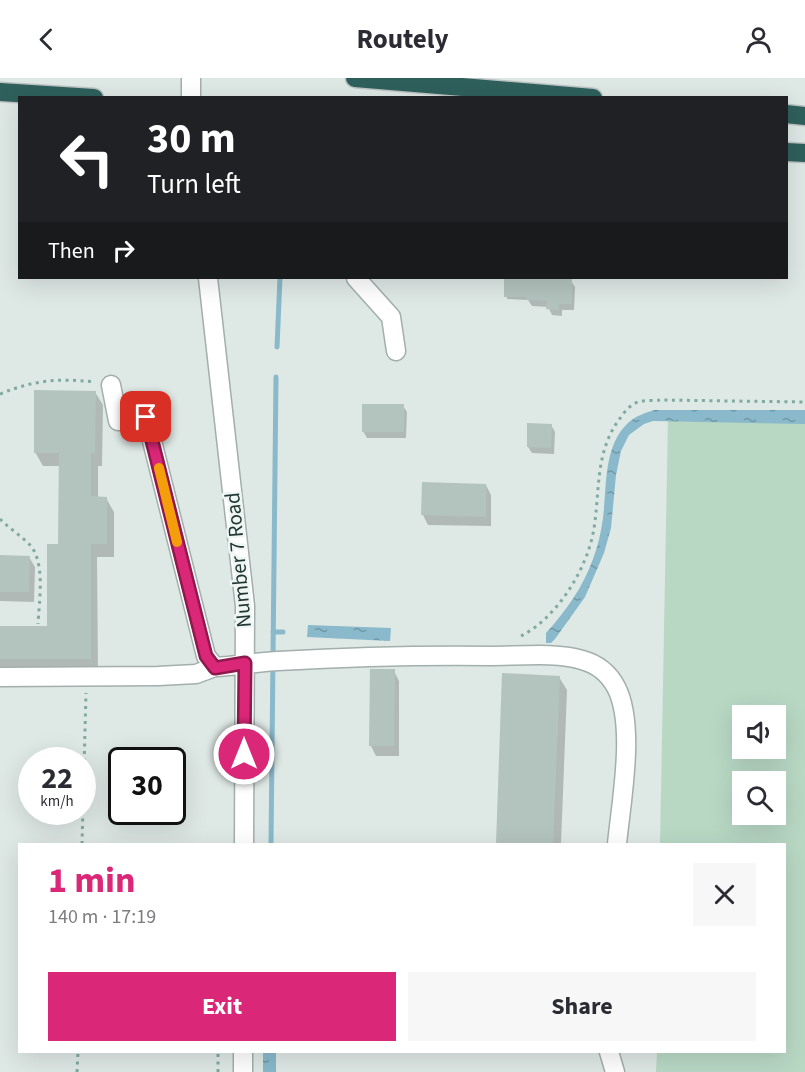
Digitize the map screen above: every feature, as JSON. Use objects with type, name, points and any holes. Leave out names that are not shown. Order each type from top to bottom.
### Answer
[{"type":"highway","points":[[355,78],[568,96]]},
{"type":"highway","points":[[0,92],[62,96]]},
{"type":"highway","points":[[788,114],[805,116]]},
{"type":"highway","points":[[788,152],[805,153]]},
{"type":"street","points":[[191,78],[192,96]]},
{"type":"street","name":"Number 7 Road","points":[[208,279],[245,606],[263,662],[244,843]]},
{"type":"street","points":[[357,279],[391,317],[396,351]]},
{"type":"street","points":[[111,385],[118,421],[146,417],[206,656],[215,668]]},
{"type":"street","points":[[0,677],[167,676],[196,674],[215,668],[263,662],[400,655],[582,659],[603,669],[616,686],[624,705],[626,726],[617,843]]},
{"type":"street","points":[[243,1053],[243,1072]]},
{"type":"street","points":[[609,1053],[615,1072]]},
{"type":"path","points":[[0,394],[21,385],[43,380],[85,381],[111,385]]},
{"type":"path","points":[[516,639],[531,631],[547,617],[562,600],[574,581],[594,530],[599,467],[603,452],[611,432],[624,412],[638,402],[661,400],[805,402]]},
{"type":"path","points":[[0,519],[35,552],[40,584],[38,624]]},
{"type":"path","points":[[82,843],[86,676]]},
{"type":"path","points":[[77,1072],[78,1053]]},
{"type":"path","points":[[218,1053],[218,1072]]},
{"type":"green space","points":[[805,415],[805,1072],[656,1072],[657,1053],[786,1053],[786,843],[660,843],[668,418]]},
{"type":"water","points":[[654,410],[805,410],[805,424],[653,421],[644,424],[629,435],[621,451],[616,475],[611,528],[604,553],[585,597],[555,639],[551,643],[546,643],[546,633],[573,598],[595,554],[603,518],[610,454],[615,442],[629,422]]},
{"type":"water","points":[[308,625],[391,628],[390,641],[307,637]]},
{"type":"water","points":[[263,1053],[276,1053],[276,1072],[263,1072]]},
{"type":"building","points":[[504,279],[572,279],[572,304],[559,304],[559,310],[546,309],[547,301],[527,300],[526,297],[504,297]]},
{"type":"building","points":[[34,390],[96,391],[95,453],[91,453],[91,496],[107,497],[107,544],[91,544],[91,659],[0,659],[0,626],[47,626],[47,544],[58,544],[59,453],[34,453]]},
{"type":"building","points":[[362,404],[404,404],[404,432],[362,432]]},
{"type":"building","points":[[527,423],[552,424],[551,448],[527,447]]},
{"type":"building","points":[[422,482],[486,484],[486,517],[421,515]]},
{"type":"building","points":[[0,555],[30,556],[29,592],[0,592]]},
{"type":"building","points":[[370,669],[395,669],[394,746],[369,746]]},
{"type":"building","points":[[502,673],[560,676],[553,843],[496,843]]},
{"type":"waterway","points":[[277,347],[280,279]]},
{"type":"waterway","points":[[271,843],[276,377]]},
{"type":"waterway","points":[[273,632],[283,632]]},
{"type":"slow traffic","points":[[159,468],[177,542]]},
{"type":"route","points":[[146,417],[206,656],[215,668],[245,663],[244,754]]}]
